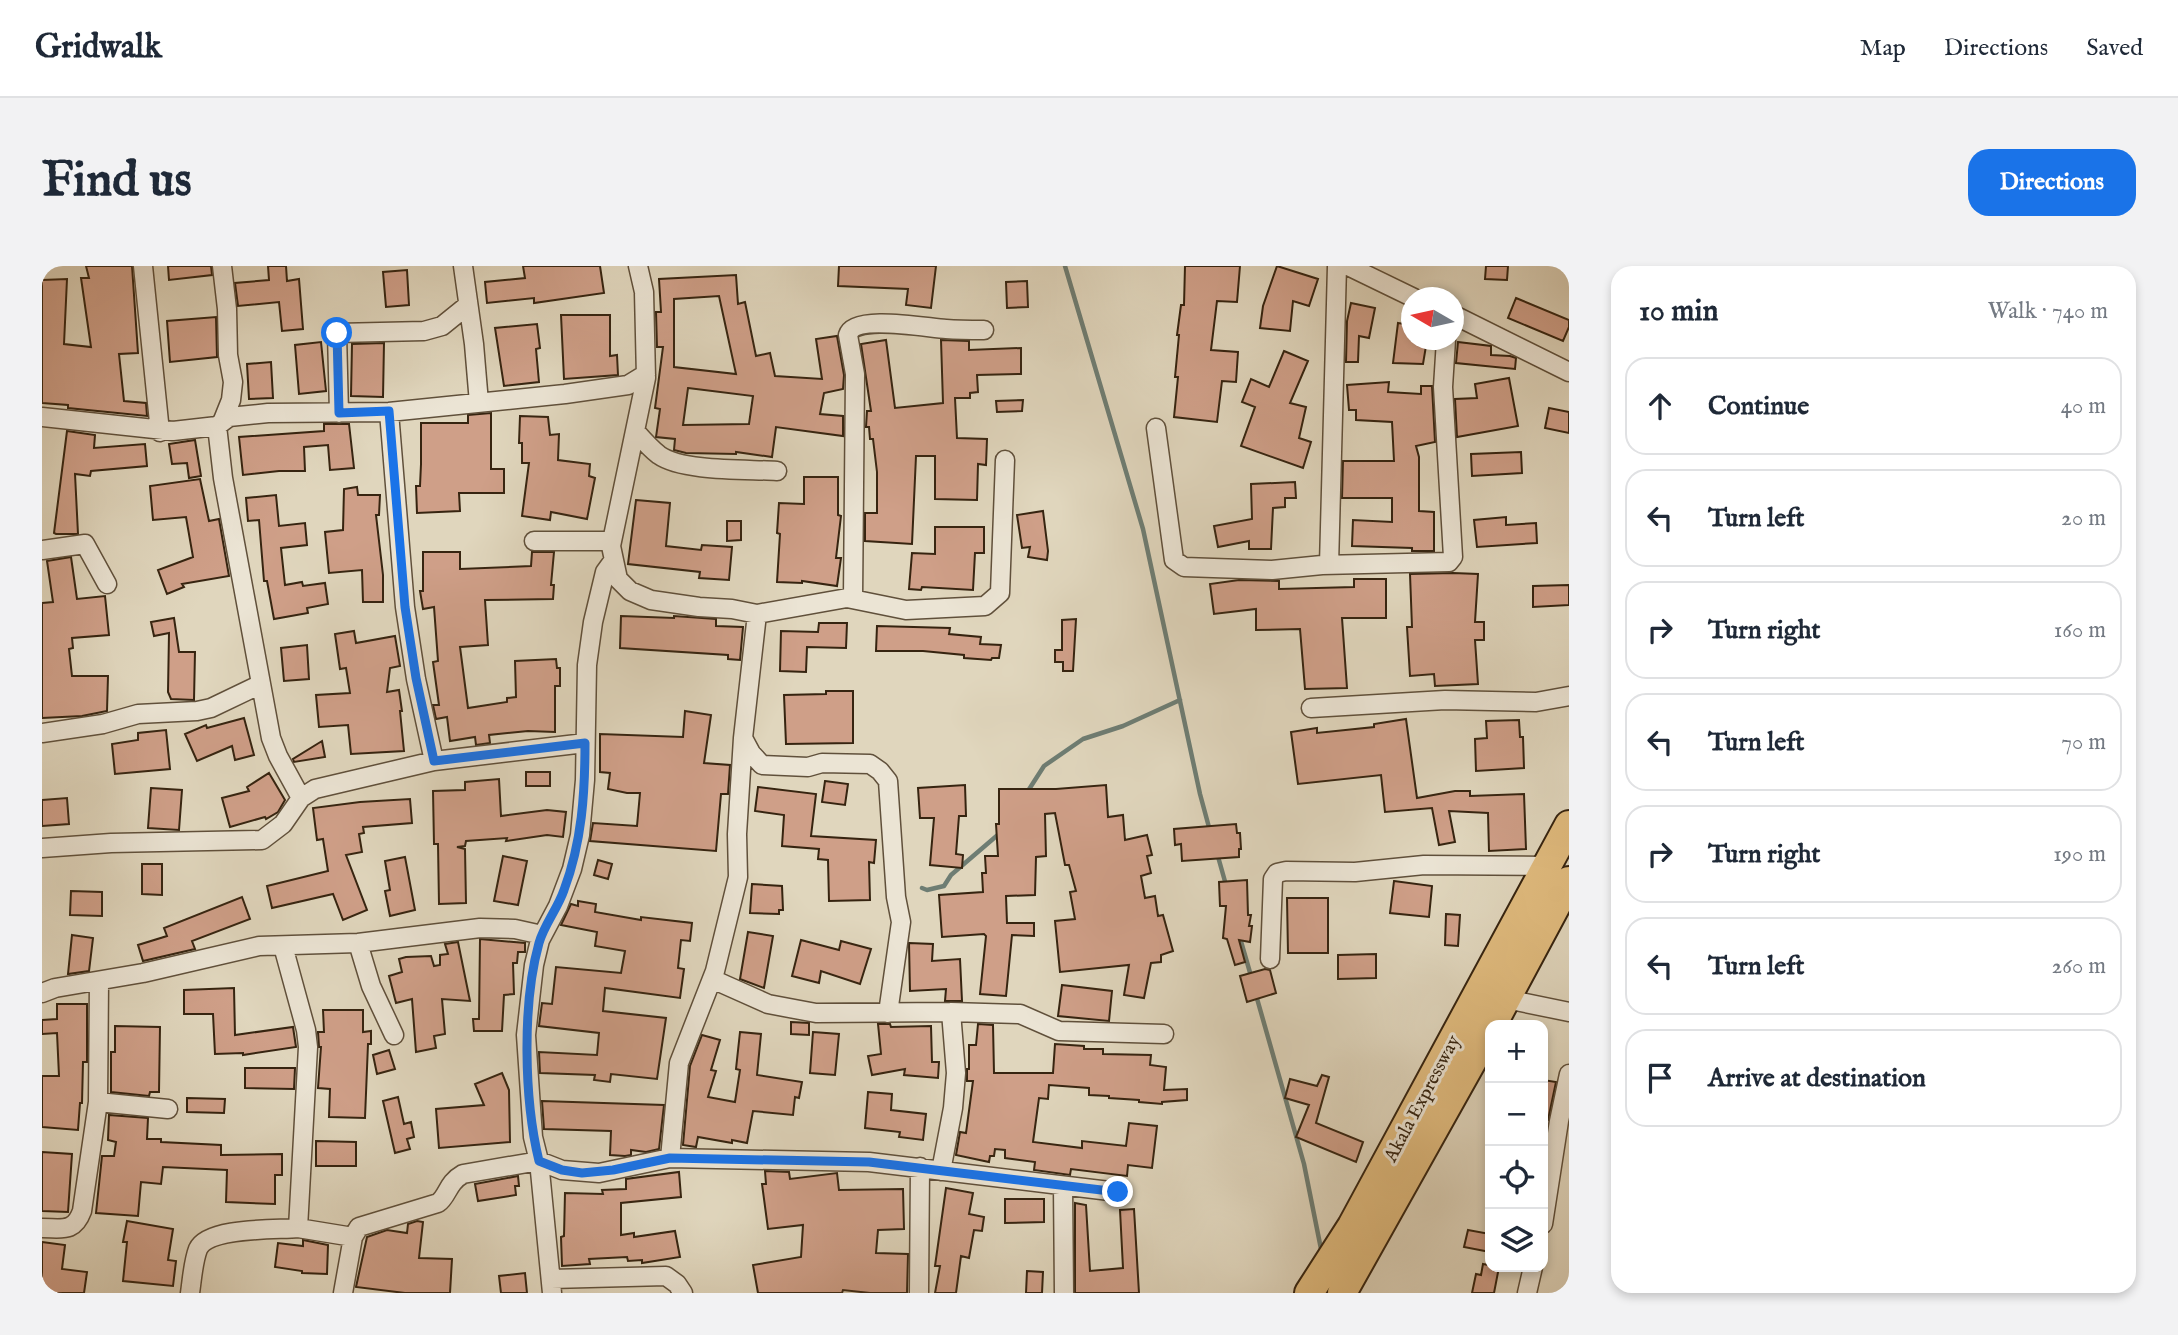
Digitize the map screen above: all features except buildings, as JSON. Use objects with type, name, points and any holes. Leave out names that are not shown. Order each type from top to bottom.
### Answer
[{"type":"main road","name":"Akala Expressway","points":[[1342,1293],[1496,1018],[1558,874],[1569,825]]},
{"type":"main road","name":"Akala Expressway","points":[[1309,1293],[1352,1226],[1472,1003],[1558,874]]},
{"type":"main road","points":[[1472,1003],[1496,1018]]},
{"type":"street","points":[[143,266],[160,432]]},
{"type":"street","points":[[222,266],[228,355],[233,382],[231,400],[220,423],[223,478],[271,738],[302,799]]},
{"type":"street","points":[[463,266],[479,403]]},
{"type":"street","points":[[638,266],[644,292],[646,374],[636,390],[636,432],[612,541],[613,561],[618,579],[629,592],[651,600],[757,614],[853,599],[906,610],[985,606],[1000,593],[1004,460]]},
{"type":"street","points":[[1329,565],[1337,266]]},
{"type":"street","points":[[1348,266],[1401,292]]},
{"type":"street","points":[[339,413],[337,333],[424,331],[442,326],[468,305]]},
{"type":"street","points":[[1464,320],[1569,372]]},
{"type":"street","points":[[853,599],[855,374],[849,330],[851,327],[866,324],[908,324],[984,330]]},
{"type":"street","points":[[1156,428],[1174,560],[1178,565],[1272,570],[1329,565],[1449,562],[1453,557],[1443,387],[1445,350]]},
{"type":"street","points":[[42,417],[160,432],[220,423],[229,417],[268,413],[389,411],[636,390]]},
{"type":"street","points":[[389,411],[405,607],[416,678],[434,761]]},
{"type":"street","points":[[636,432],[661,457],[679,463],[698,467],[777,471]]},
{"type":"street","points":[[534,541],[612,541]]},
{"type":"street","points":[[42,550],[85,544],[107,584]]},
{"type":"street","points":[[613,561],[605,572],[593,622],[587,665],[585,780],[580,835],[572,869],[558,906],[542,935],[534,965],[526,1035],[533,1137],[539,1161],[552,1286],[666,1276],[677,1284],[683,1293]]},
{"type":"street","points":[[601,590],[626,588]]},
{"type":"street","points":[[670,1158],[679,1063],[712,979],[738,877],[737,834],[743,738],[757,614]]},
{"type":"street","points":[[42,733],[103,724],[138,714],[211,708],[261,684]]},
{"type":"street","points":[[1311,708],[1445,700],[1536,702],[1569,696]]},
{"type":"street","points":[[743,738],[762,765],[808,767],[822,763],[870,764],[888,781],[895,885],[901,922],[888,1013]]},
{"type":"street","points":[[42,848],[111,843],[262,840],[283,824],[302,799],[315,789],[434,761],[585,743]]},
{"type":"street","points":[[1270,960],[1273,879],[1277,873],[1355,872],[1424,865],[1558,874]]},
{"type":"street","points":[[42,993],[55,988],[143,973],[240,949],[358,943],[480,928],[515,929],[542,935]]},
{"type":"street","points":[[358,943],[371,986],[394,1035]]},
{"type":"street","points":[[283,946],[306,1030],[308,1047],[298,1228]]},
{"type":"street","points":[[712,979],[744,995],[786,1009],[816,1013],[1020,1014],[1059,1031],[1164,1034]]},
{"type":"street","points":[[42,1228],[71,1227],[79,1221],[82,1212],[98,1102],[99,981]]},
{"type":"street","points":[[941,1171],[953,1108],[956,1073],[951,1012]]},
{"type":"street","points":[[1496,1018],[1569,1012]]},
{"type":"street","points":[[1545,1209],[1569,1074]]},
{"type":"street","points":[[98,1102],[168,1108]]},
{"type":"street","points":[[343,1293],[353,1237],[359,1227],[439,1203],[452,1180],[463,1174],[539,1161],[562,1170],[582,1173],[613,1170],[670,1158],[869,1162],[1118,1192]]},
{"type":"street","points":[[919,1293],[920,1167]]},
{"type":"street","points":[[1063,1186],[1064,1293]]},
{"type":"street","points":[[190,1293],[198,1247],[210,1237],[235,1232],[298,1228],[353,1237]]},
{"type":"street","points":[[1527,1293],[1531,1272]]},
{"type":"waterway","points":[[1065,266],[1143,529],[1210,831]]},
{"type":"waterway","points":[[1026,794],[1044,766],[1083,739],[1123,726],[1180,700]]},
{"type":"waterway","points":[[922,888],[927,890],[944,886],[951,875],[1000,833]]},
{"type":"waterway","points":[[1217,853],[1226,885]]},
{"type":"waterway","points":[[1240,938],[1251,976]]},
{"type":"waterway","points":[[1256,995],[1304,1164],[1322,1254]]},
{"type":"route","points":[[337,333],[339,413],[389,411],[405,607],[416,678],[434,761],[585,743],[580,835],[572,869],[558,906],[540,940],[534,965],[526,1035],[533,1137],[539,1161],[562,1170],[582,1173],[613,1170],[670,1158],[869,1162],[920,1167],[958,1175],[1118,1192]]}]
